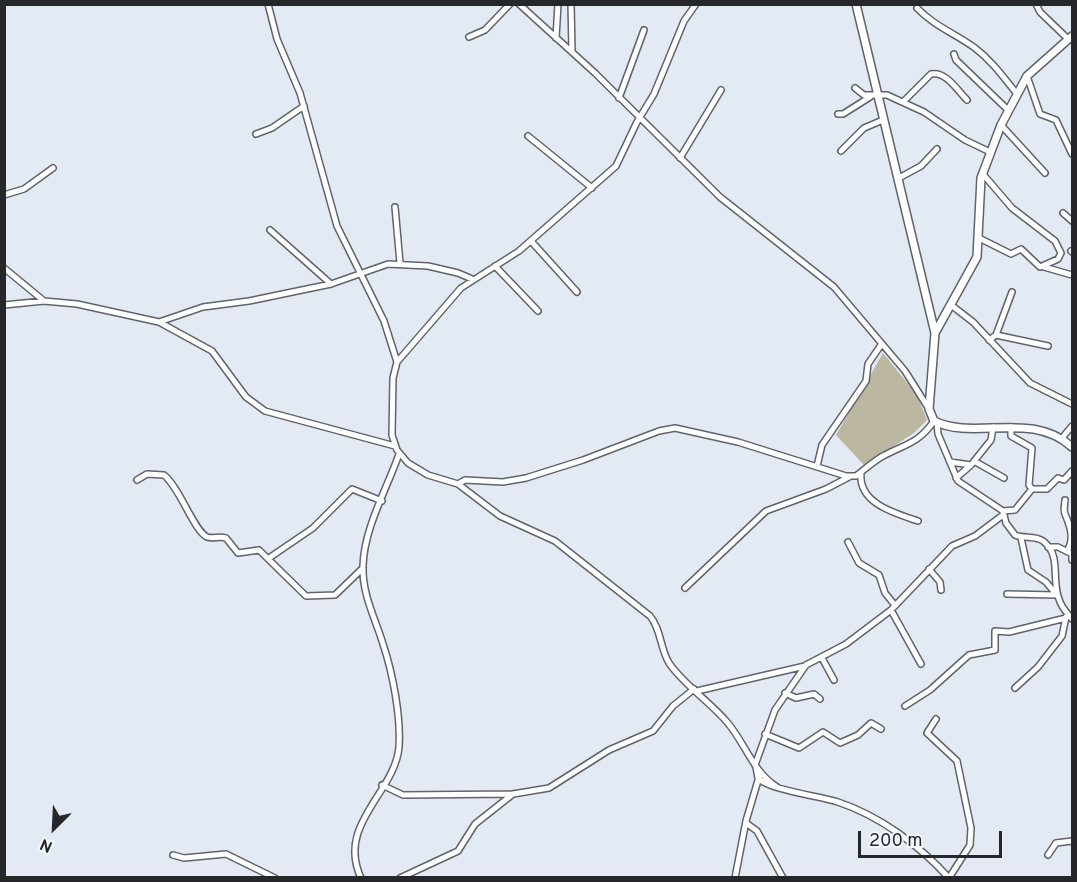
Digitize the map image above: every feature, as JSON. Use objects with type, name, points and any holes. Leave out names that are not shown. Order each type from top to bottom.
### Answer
[{"type":"street","points":[[268,4],[277,39],[304,106],[337,226],[384,321],[397,362],[391,416],[395,446],[399,454],[415,468],[428,475],[458,484],[500,516],[566,549],[650,616],[655,622],[666,657],[728,723],[760,776],[771,787],[818,796],[855,809],[916,846],[949,878],[969,845],[971,828],[957,761],[927,733],[929,726],[936,719]]},
{"type":"street","points":[[469,37],[485,30],[510,4]]},
{"type":"street","points":[[519,4],[595,73],[720,197],[834,287],[910,377],[935,421],[956,478],[965,488],[986,497],[1003,513],[1012,532],[1021,538],[1041,540],[1048,547],[1055,561],[1057,595]]},
{"type":"street","points":[[556,38],[558,4]]},
{"type":"street","points":[[572,4],[570,48],[574,55]]},
{"type":"street","points":[[397,362],[436,314],[472,279],[531,241],[616,166],[639,117],[654,94],[684,21],[696,4]]},
{"type":"street","points":[[856,4],[873,96],[883,120],[899,178],[922,287],[935,333],[929,409]]},
{"type":"street","points":[[935,333],[977,257],[979,187],[982,173],[1001,125],[1027,76],[1070,38],[1040,12],[1036,4]]},
{"type":"street","points":[[917,8],[940,28],[974,47],[993,64],[1017,94]]},
{"type":"street","points":[[619,98],[644,30]]},
{"type":"street","points":[[954,54],[957,60],[1008,110]]},
{"type":"street","points":[[903,102],[931,74],[936,73],[945,77],[967,100]]},
{"type":"street","points":[[1027,76],[1040,114],[1056,120],[1072,154]]},
{"type":"street","points":[[855,88],[873,96],[903,102],[932,115],[977,147],[990,152]]},
{"type":"street","points":[[680,158],[721,90]]},
{"type":"street","points":[[838,114],[851,110],[873,96]]},
{"type":"street","points":[[256,134],[272,128],[304,106]]},
{"type":"street","points":[[842,151],[864,128],[883,120]]},
{"type":"street","points":[[1001,125],[1045,173]]},
{"type":"street","points":[[528,136],[592,188]]},
{"type":"street","points":[[899,178],[921,166],[937,149]]},
{"type":"street","points":[[4,195],[32,184],[52,168]]},
{"type":"street","points":[[982,173],[1011,206],[1042,229],[1059,248],[1059,257],[1044,267]]},
{"type":"street","points":[[396,207],[400,263]]},
{"type":"street","points":[[1063,213],[1072,221]]},
{"type":"street","points":[[270,230],[332,284]]},
{"type":"street","points":[[979,238],[1011,254],[1021,249],[1036,266],[1072,275]]},
{"type":"street","points":[[531,241],[577,292]]},
{"type":"street","points":[[159,322],[203,307],[249,301],[332,284],[379,266],[400,263],[447,270],[472,279]]},
{"type":"street","points":[[495,266],[503,277],[538,311]]},
{"type":"street","points":[[4,268],[44,301]]},
{"type":"street","points":[[989,340],[996,335],[1012,292]]},
{"type":"street","points":[[4,305],[44,301],[102,308],[159,322],[208,347],[246,397],[265,411],[395,446]]},
{"type":"street","points":[[951,305],[973,322],[1029,383],[1072,404]]},
{"type":"street","points":[[996,335],[1048,346]]},
{"type":"street","points":[[817,466],[822,445],[866,381],[868,364],[881,345]]},
{"type":"street","points":[[935,421],[956,426],[1027,429],[1062,438],[1072,447]]},
{"type":"street","points":[[685,588],[766,510],[826,489],[861,472],[884,456],[905,448],[928,430],[935,421]]},
{"type":"street","points":[[1062,438],[1072,426]]},
{"type":"street","points":[[956,478],[991,440],[993,427]]},
{"type":"street","points":[[1011,427],[1011,436],[1032,448],[1029,485],[1032,489]]},
{"type":"street","points":[[458,484],[465,480],[502,482],[534,476],[636,439],[675,428],[738,442],[851,476]]},
{"type":"street","points":[[1022,442],[1026,437],[1027,429]]},
{"type":"street","points":[[361,878],[357,866],[357,838],[360,825],[399,751],[398,715],[383,645],[370,610],[363,568],[368,538],[399,454]]},
{"type":"street","points":[[950,462],[972,463],[1004,478]]},
{"type":"street","points":[[1032,489],[1047,489],[1056,479],[1064,480],[1072,471]]},
{"type":"street","points":[[861,472],[862,490],[879,505],[918,521]]},
{"type":"street","points":[[137,480],[147,474],[164,475],[185,501],[200,532],[208,537],[226,538],[236,552],[256,549],[269,558],[302,593],[311,597],[335,595],[363,568]]},
{"type":"street","points":[[269,558],[313,528],[352,489],[382,501]]},
{"type":"street","points":[[382,785],[403,795],[513,794],[549,788],[609,750],[653,731],[674,706],[696,690],[806,665],[846,644],[891,610],[894,604],[952,546],[975,536],[1003,513],[1018,508],[1032,489]]},
{"type":"street","points":[[1065,500],[1064,512],[1069,520],[1072,540],[1067,551]]},
{"type":"street","points":[[1015,688],[1038,667],[1062,636],[1068,616],[1057,595],[1046,582],[1028,570],[1021,538]]},
{"type":"street","points":[[848,542],[859,564],[879,575],[885,593],[894,604]]},
{"type":"street","points":[[1048,547],[1067,551],[1072,554],[1072,560]]},
{"type":"street","points":[[929,569],[940,582],[941,590]]},
{"type":"street","points":[[1007,594],[1057,595]]},
{"type":"street","points":[[891,610],[921,664]]},
{"type":"street","points":[[905,706],[930,690],[969,655],[994,650],[995,631],[1009,632],[1068,616]]},
{"type":"street","points":[[822,658],[834,680]]},
{"type":"street","points":[[756,766],[765,734],[785,693],[806,665]]},
{"type":"street","points":[[785,693],[796,698],[814,694],[820,699]]},
{"type":"street","points":[[765,734],[799,748],[822,732],[840,743],[858,735],[871,723],[882,729]]},
{"type":"street","points":[[735,878],[746,823],[760,776]]},
{"type":"street","points":[[400,878],[458,851],[475,824],[513,794]]},
{"type":"street","points":[[746,823],[757,831],[783,878]]},
{"type":"street","points":[[1048,855],[1056,843],[1072,841]]},
{"type":"street","points":[[173,855],[184,858],[226,854],[275,878]]},
{"type":"shaded area","points":[[883,353],[917,395],[927,420],[914,433],[864,465],[836,435]]}]
